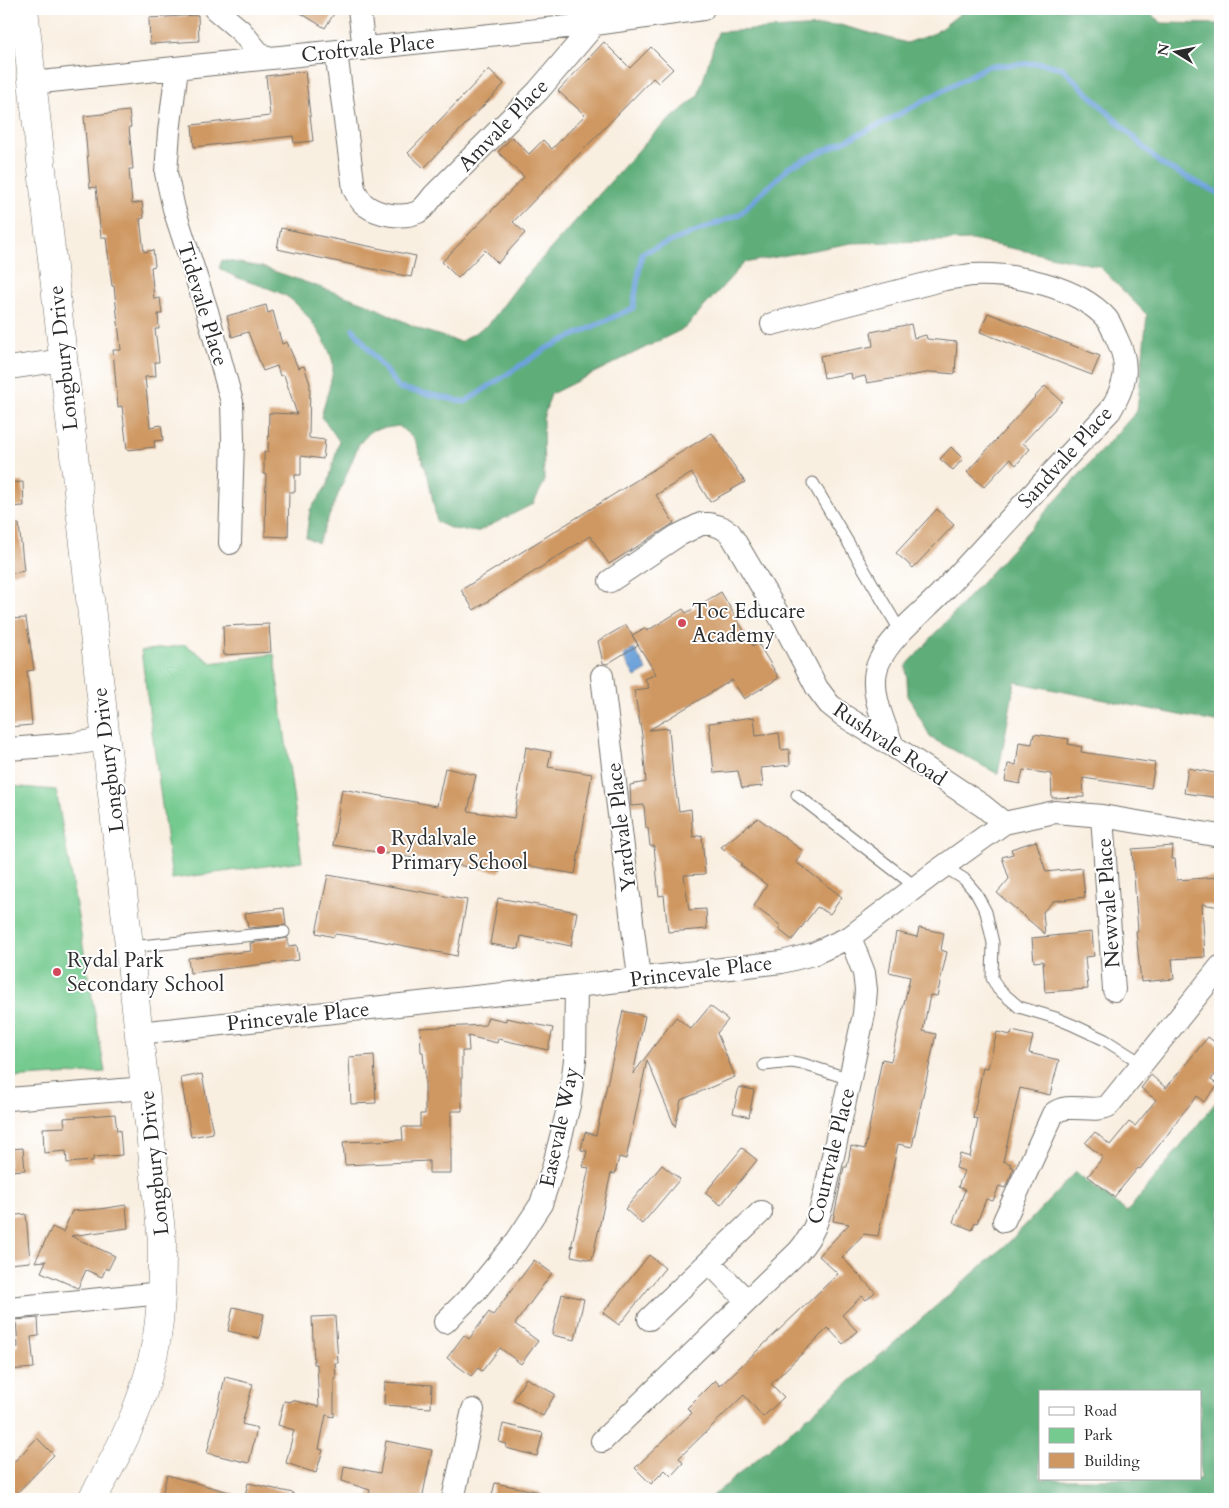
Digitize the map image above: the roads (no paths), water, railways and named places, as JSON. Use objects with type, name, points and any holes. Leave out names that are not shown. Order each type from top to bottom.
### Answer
[{"type":"street","name":"Longbury Drive","points":[[24,9],[162,1240],[162,1293],[157,1337],[144,1386],[127,1434],[109,1471],[92,1499]]},
{"type":"street","points":[[215,9],[241,31],[263,58]]},
{"type":"street","points":[[359,9],[364,49]]},
{"type":"street","name":"Croftvale Place","points":[[32,83],[595,24],[666,11],[703,9]]},
{"type":"street","name":"Amvale Place","points":[[336,52],[354,189],[366,206],[378,211],[404,216],[418,212],[425,206],[538,91],[595,24]]},
{"type":"street","name":"Tidevale Place","points":[[177,68],[166,173],[174,209],[210,320],[232,402],[233,440],[230,543]]},
{"type":"street","name":"Sandvale Place","points":[[772,324],[945,279],[970,275],[996,275],[1044,283],[1066,291],[1085,301],[1107,319],[1121,347],[1126,373],[1119,395],[1110,411],[943,591],[901,632],[878,663],[875,684],[879,709],[893,746]]},
{"type":"street","points":[[9,368],[63,360]]},
{"type":"street","name":"Rushvale Road","points":[[610,581],[677,536],[701,524],[721,527],[730,533],[782,619],[817,688],[829,704],[844,716],[983,806],[1004,823]]},
{"type":"street","name":"Yardvale Place","points":[[602,676],[639,978]]},
{"type":"street","points":[[9,749],[72,744],[105,739]]},
{"type":"street","name":"Princevale Place","points":[[139,1033],[782,962],[813,954],[850,937],[943,866],[1004,823],[1032,816],[1055,812],[1102,816],[1220,836]]},
{"type":"street","name":"Newvale Place","points":[[1102,816],[1114,990]]},
{"type":"street","name":"Courtvale Place","points":[[602,1441],[798,1252],[810,1238],[818,1222],[864,1014],[866,990],[864,973],[850,937]]},
{"type":"street","points":[[1004,1221],[1053,1114],[1063,1108],[1098,1109],[1108,1106],[1220,967]]},
{"type":"street","name":"Easevale Way","points":[[446,1322],[474,1293],[516,1242],[541,1204],[553,1168],[568,1105],[575,1060],[576,986]]},
{"type":"street","points":[[9,1099],[146,1088]]},
{"type":"street","points":[[649,1319],[761,1212]]},
{"type":"street","points":[[709,1262],[747,1301]]},
{"type":"street","points":[[9,1308],[162,1293]]},
{"type":"street","points":[[453,1499],[473,1410]]},
{"type":"lane","points":[[813,483],[901,632]]},
{"type":"lane","points":[[797,795],[916,887]]},
{"type":"lane","points":[[943,866],[964,879],[976,894],[986,912],[993,943],[992,978],[998,989],[1019,1007],[1075,1026],[1105,1040],[1143,1064]]},
{"type":"lane","points":[[130,948],[284,932]]},
{"type":"lane","points":[[764,1065],[792,1062],[850,1079]]},
{"type":"water","points":[[634,649],[647,670],[635,677],[623,656]]},
{"type":"waterway","points":[[353,329],[399,388],[465,402],[547,348],[633,308],[642,253],[740,214],[789,167],[883,123],[988,66],[1041,63],[1062,68],[1161,164],[1220,194]]},
{"type":"place","name":"Toc Educare Academy","points":[[682,623]]},
{"type":"place","name":"Rydalvale Primary School","points":[[381,850]]},
{"type":"place","name":"Rydal Park Secondary School","points":[[57,972]]}]
